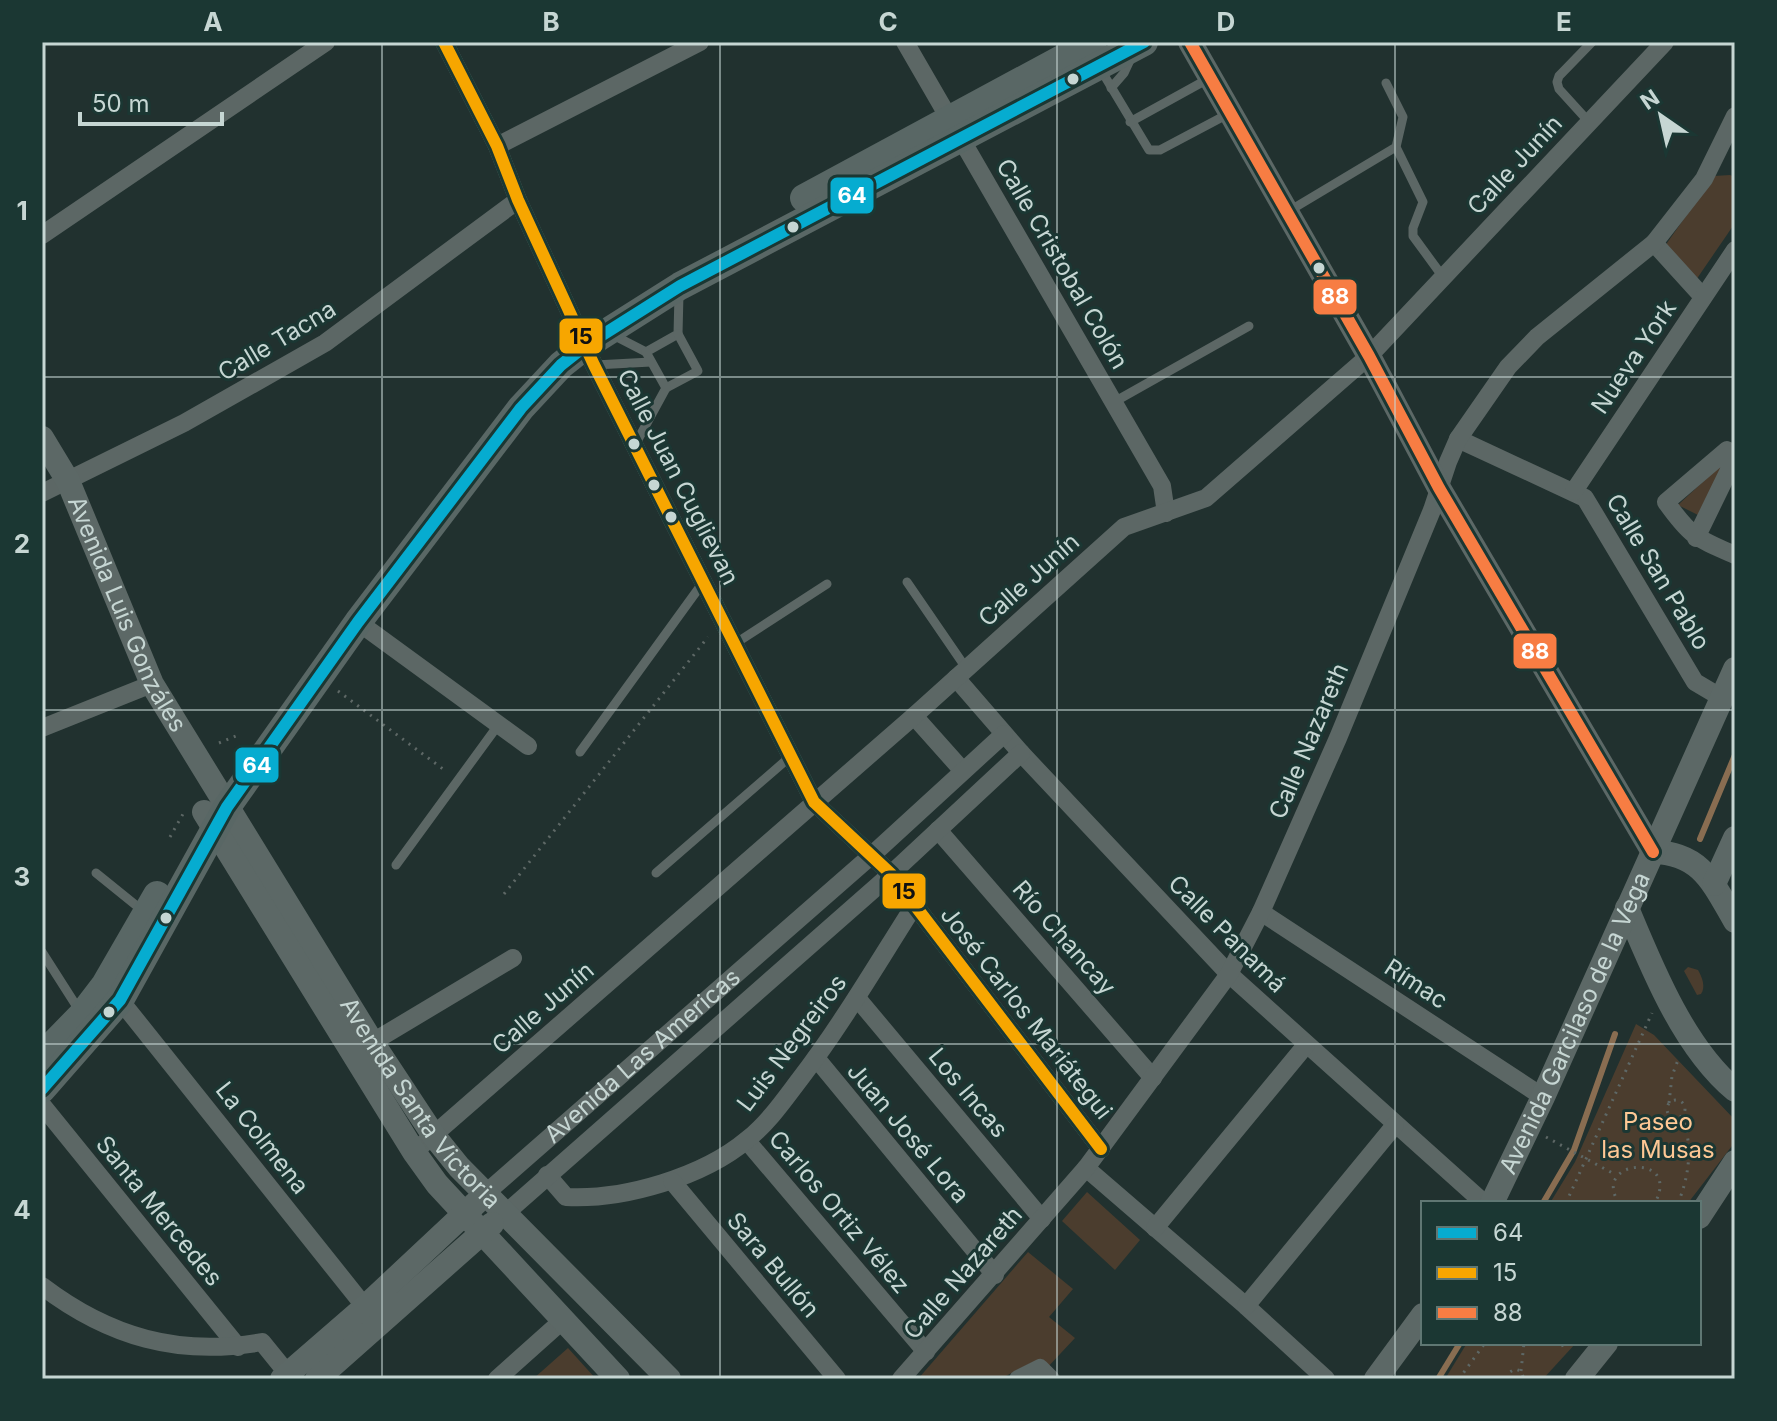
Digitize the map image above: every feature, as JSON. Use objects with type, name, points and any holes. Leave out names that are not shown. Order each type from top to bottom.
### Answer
[{"type":"main road","points":[[210,809],[318,677],[521,408],[551,375],[677,268],[956,128],[1101,65],[1141,44]]},
{"type":"main road","points":[[42,1089],[120,1000],[154,920],[210,809],[506,396],[529,370],[591,343],[680,286],[956,128]]},
{"type":"main road","points":[[42,1056],[82,1015],[154,920]]},
{"type":"street","points":[[42,235],[326,42]]},
{"type":"street","name":"Calle Juan Cuglievan","points":[[444,42],[497,146],[518,200],[591,343],[635,445],[814,802]]},
{"type":"street","points":[[497,146],[700,42]]},
{"type":"street","name":"Calle Cristobal Colón","points":[[905,42],[1162,486],[1166,513]]},
{"type":"street","points":[[1190,42],[1369,356],[1439,488],[1653,852],[1671,853],[1697,864],[1734,914]]},
{"type":"street","name":"Calle Junín","points":[[414,1152],[914,716],[1124,527],[1206,498],[1369,356],[1665,42]]},
{"type":"street","name":"Calle Nazareth","points":[[901,1379],[1086,1168],[1229,974],[1261,912],[1338,738],[1458,439],[1508,367],[1537,337],[1654,243],[1727,152],[1735,116]]},
{"type":"street","name":"Calle Tacna","points":[[42,493],[184,423],[325,343],[518,200]]},
{"type":"street","points":[[1654,243],[1703,297]]},
{"type":"street","name":"Nueva York","points":[[1574,491],[1735,250]]},
{"type":"street","name":"Avenida Luis Gonzáles","points":[[42,438],[68,481],[152,684],[210,809]]},
{"type":"street","name":"Calle San Pablo","points":[[1458,439],[1585,498],[1695,682],[1722,698]]},
{"type":"street","points":[[1696,538],[1734,460],[1727,450],[1666,502],[1696,538],[1735,555]]},
{"type":"street","points":[[358,622],[528,746]]},
{"type":"street","name":"Avenida Garcilaso de la Vega","points":[[1493,1201],[1543,1097],[1735,669]]},
{"type":"street","name":"Calle Panamá","points":[[961,673],[1004,734],[1229,974],[1482,1201]]},
{"type":"street","points":[[42,728],[152,684]]},
{"type":"street","points":[[914,716],[963,771]]},
{"type":"street","name":"Avenida Las Americas","points":[[287,1377],[486,1193],[872,855],[1004,734]]},
{"type":"street","name":"Avenida Las Americas","points":[[317,1379],[891,874],[1021,753]]},
{"type":"street","name":"José Carlos Mariátegui","points":[[814,802],[891,874],[1101,1149]]},
{"type":"street","name":"Avenida Santa Victoria","points":[[210,809],[363,1048],[434,1136],[486,1193],[669,1379]]},
{"type":"street","name":"Río Chancay","points":[[938,830],[1153,1078]]},
{"type":"street","points":[[1714,884],[1734,844]]},
{"type":"street","name":"Luis Negreiros","points":[[547,1175],[566,1197],[622,1194],[672,1181],[747,1141],[773,1114],[816,1058],[914,906]]},
{"type":"street","points":[[1627,908],[1663,988],[1692,1038],[1721,1079],[1735,1090]]},
{"type":"street","name":"Rímac","points":[[1261,912],[1543,1097]]},
{"type":"street","points":[[363,1048],[513,958]]},
{"type":"street","name":"Los Incas","points":[[857,998],[1042,1219]]},
{"type":"street","name":"La Colmena","points":[[120,1000],[365,1307]]},
{"type":"street","points":[[1155,1228],[1306,1045]]},
{"type":"street","name":"Avenida Santa Victoria","points":[[363,1048],[414,1152],[464,1215],[618,1379]]},
{"type":"street","name":"Juan José Lora","points":[[816,1058],[995,1275]]},
{"type":"street","name":"Santa Mercedes","points":[[42,1105],[238,1347]]},
{"type":"street","points":[[1246,1306],[1395,1125]]},
{"type":"street","name":"Carlos Ortiz Vélez","points":[[747,1141],[926,1352]]},
{"type":"street","points":[[1701,1214],[1735,1162]]},
{"type":"street","points":[[1086,1168],[1326,1379]]},
{"type":"street","name":"Sara Bullón","points":[[672,1181],[837,1379]]},
{"type":"street","points":[[42,1286],[86,1314],[148,1341],[188,1348],[238,1347],[262,1342],[287,1377]]},
{"type":"street","points":[[1376,1379],[1421,1318]]},
{"type":"street","points":[[497,1379],[563,1320]]},
{"type":"street","points":[[1577,1379],[1604,1345]]},
{"type":"street","points":[[1018,1379],[1040,1368],[1051,1379]]},
{"type":"lane","points":[[1589,122],[1559,89],[1557,82],[1559,76],[1592,42]]},
{"type":"lane","points":[[1101,65],[1130,122],[1149,150],[1160,150],[1230,112]]},
{"type":"lane","points":[[1130,122],[1210,77]]},
{"type":"lane","points":[[1386,83],[1403,117],[1396,147],[1423,202],[1413,236],[1443,277]]},
{"type":"lane","points":[[1287,212],[1396,147]]},
{"type":"lane","points":[[635,445],[666,388],[698,371],[678,334],[680,286]]},
{"type":"lane","points":[[1114,402],[1249,326]]},
{"type":"lane","points":[[591,343],[646,352],[678,334]]},
{"type":"lane","points":[[591,343],[651,362]]},
{"type":"lane","points":[[646,352],[666,388]]},
{"type":"lane","points":[[580,752],[704,581]]},
{"type":"lane","points":[[907,582],[961,673]]},
{"type":"lane","points":[[736,643],[827,584]]},
{"type":"lane","points":[[396,865],[499,724]]},
{"type":"lane","points":[[656,873],[791,756]]},
{"type":"lane","points":[[96,873],[154,920]]},
{"type":"lane","points":[[42,952],[82,1015]]},
{"type":"path","points":[[504,894],[723,618]]},
{"type":"path","points":[[318,677],[458,780]]},
{"type":"path","points":[[219,743],[238,735]]},
{"type":"path","points":[[170,837],[210,809]]},
{"type":"path","points":[[1567,1201],[1663,988]]},
{"type":"path","points":[[1669,1103],[1674,1099],[1681,1100],[1685,1111],[1675,1118],[1669,1115],[1667,1109],[1675,1064],[1692,1038]]},
{"type":"path","points":[[1679,1201],[1688,1167],[1689,1150],[1681,1116]]},
{"type":"path","points":[[1565,1147],[1617,1176]]},
{"type":"path","points":[[1618,1201],[1613,1188],[1617,1176],[1626,1168],[1638,1165],[1650,1169],[1658,1178],[1660,1190],[1656,1201]]},
{"type":"path","points":[[1459,1379],[1484,1345]]},
{"type":"path","points":[[1524,1345],[1521,1371],[1524,1379]]},
{"type":"path","points":[[1507,1379],[1515,1369],[1521,1371]]},
{"type":"green space","points":[[1714,176],[1735,177],[1735,223],[1696,280],[1666,246]]},
{"type":"green space","points":[[1721,465],[1724,468],[1700,516],[1678,505]]},
{"type":"green space","points":[[1688,967],[1698,970],[1703,985],[1701,994],[1697,995],[1684,971]]},
{"type":"green space","name":"Paseo las Musas","points":[[1636,1024],[1654,1035],[1735,1120],[1735,1142],[1690,1201],[1551,1201],[1575,1162]]},
{"type":"green space","points":[[1087,1192],[1140,1240],[1115,1270],[1062,1221]]},
{"type":"green space","points":[[1028,1252],[1073,1289],[1049,1317],[1075,1338],[1046,1369],[1033,1362],[1000,1379],[918,1379]]},
{"type":"green space","points":[[1466,1345],[1574,1345],[1543,1379],[1445,1379]]},
{"type":"green space","points":[[568,1348],[596,1379],[533,1379]]},
{"type":"waterway","points":[[1700,839],[1735,755]]},
{"type":"waterway","points":[[1544,1201],[1574,1150],[1615,1034]]},
{"type":"waterway","points":[[1438,1379],[1459,1345]]},
{"type":"transit line","name":"15","points":[[444,42],[497,146],[518,200],[594,365],[814,802],[891,874],[1101,1149]]},
{"type":"transit line","name":"64","points":[[42,1089],[120,1000],[227,807],[358,622],[521,408],[561,365],[585,346],[680,286],[1144,42]]},
{"type":"transit line","name":"88","points":[[1190,42],[1369,356],[1439,488],[1653,852]]}]
